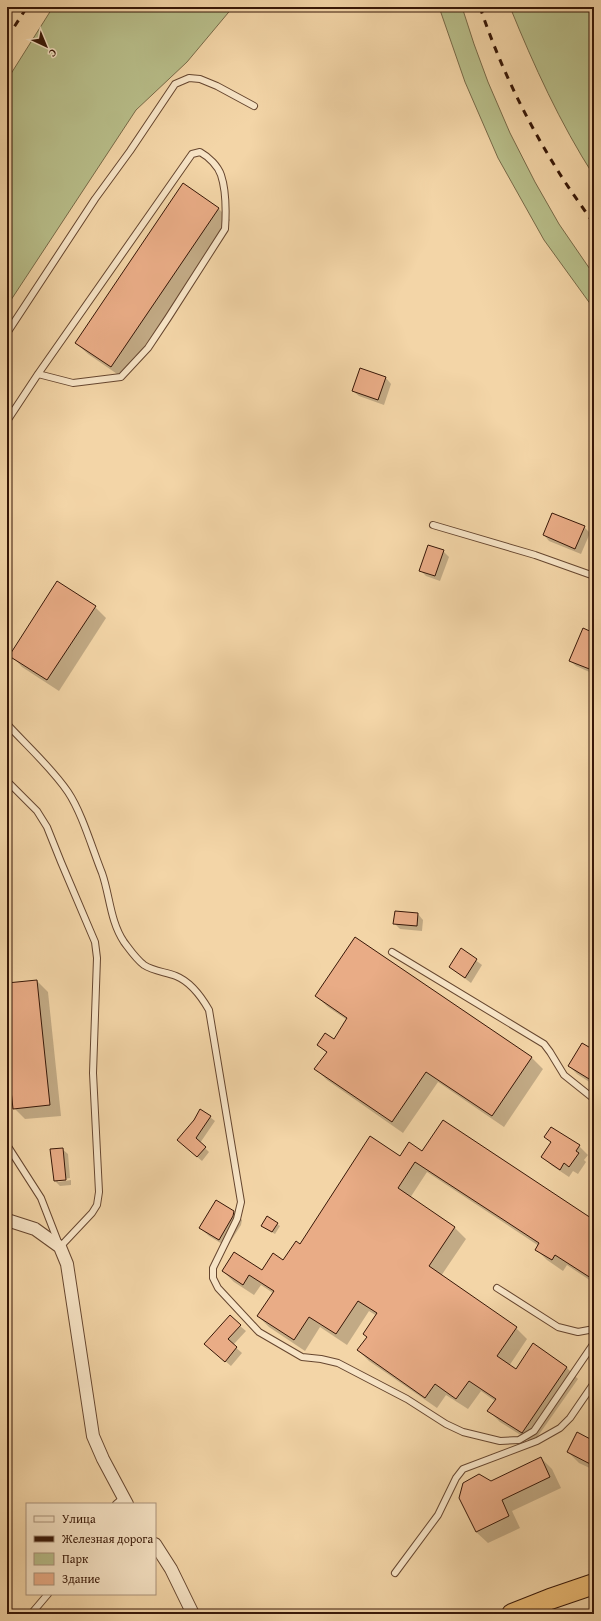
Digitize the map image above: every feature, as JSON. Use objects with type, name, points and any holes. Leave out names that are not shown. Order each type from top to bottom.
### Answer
[{"type":"highway","points":[[512,1614],[594,1584]]},
{"type":"street","points":[[7,1220],[35,1229],[60,1247],[66,1264],[94,1436],[122,1502]]},
{"type":"street","points":[[156,1546],[171,1570],[193,1614]]},
{"type":"lane","points":[[7,333],[95,199],[130,151],[175,84],[189,78],[200,79],[217,86],[254,106]]},
{"type":"lane","points":[[7,421],[38,374],[192,154],[200,152],[210,158],[221,174],[226,213],[225,229],[148,348],[121,377],[73,384],[38,374]]},
{"type":"lane","points":[[433,525],[535,555],[594,576]]},
{"type":"lane","points":[[7,724],[54,774],[68,793],[77,810],[103,876],[115,925],[123,941],[134,956],[144,966],[176,976],[191,986],[204,1001],[208,1010],[241,1202],[237,1219],[213,1268],[212,1278],[218,1288],[245,1318],[259,1332],[302,1357],[338,1363],[407,1399],[446,1424],[463,1432],[500,1441],[518,1440],[534,1430],[594,1343]]},
{"type":"lane","points":[[7,781],[37,811],[47,827],[96,942],[97,958],[93,1073],[99,1192],[97,1205],[92,1213],[60,1247],[41,1198],[7,1145]]},
{"type":"lane","points":[[392,952],[544,1044],[564,1075],[594,1099]]},
{"type":"lane","points":[[497,1288],[558,1328],[578,1332],[594,1329]]},
{"type":"lane","points":[[395,1573],[438,1515],[456,1478],[463,1469],[537,1441],[560,1428],[570,1418],[594,1383]]},
{"type":"lane","points":[[31,1614],[47,1595]]},
{"type":"green space","points":[[53,7],[233,7],[187,62],[136,110],[7,306],[7,80]]},
{"type":"green space","points":[[439,7],[462,7],[488,82],[510,133],[535,182],[559,224],[594,275],[594,309],[544,240],[498,158],[465,82]]},
{"type":"green space","points":[[510,7],[594,7],[594,176],[570,136],[548,94]]},
{"type":"building","points":[[183,183],[219,208],[111,367],[75,343]]},
{"type":"building","points":[[360,368],[386,377],[378,400],[352,391]]},
{"type":"building","points":[[552,513],[585,526],[575,549],[543,535]]},
{"type":"building","points":[[428,545],[444,550],[435,576],[419,571]]},
{"type":"building","points":[[57,581],[96,606],[47,680],[9,656]]},
{"type":"building","points":[[583,628],[594,633],[594,665],[592,670],[569,661]]},
{"type":"building","points":[[395,911],[418,913],[417,926],[393,924]]},
{"type":"building","points":[[355,937],[532,1057],[492,1116],[426,1072],[392,1122],[314,1069],[327,1052],[317,1045],[325,1033],[334,1039],[347,1018],[315,996]]},
{"type":"building","points":[[461,948],[477,959],[465,978],[449,967]]},
{"type":"building","points":[[37,980],[50,1105],[13,1109],[7,1052],[7,983]]},
{"type":"building","points":[[582,1043],[594,1050],[594,1082],[568,1066]]},
{"type":"building","points":[[200,1109],[211,1116],[196,1138],[206,1147],[197,1157],[177,1140],[194,1120]]},
{"type":"building","points":[[443,1120],[594,1220],[594,1280],[555,1255],[552,1260],[535,1250],[539,1243],[415,1162],[398,1188],[455,1227],[429,1266],[517,1327],[497,1356],[516,1369],[533,1343],[567,1367],[522,1433],[487,1411],[496,1399],[469,1381],[456,1399],[435,1384],[425,1398],[357,1350],[367,1337],[363,1334],[377,1313],[358,1301],[336,1334],[309,1317],[294,1340],[257,1316],[274,1291],[249,1275],[243,1285],[222,1271],[234,1252],[262,1270],[273,1253],[283,1260],[296,1241],[300,1244],[370,1136],[400,1156],[409,1142],[422,1151]]},
{"type":"building","points":[[551,1127],[580,1145],[576,1151],[579,1153],[569,1167],[564,1163],[560,1170],[541,1157],[551,1142],[544,1137]]},
{"type":"building","points":[[63,1148],[66,1180],[54,1181],[50,1149]]},
{"type":"building","points":[[216,1200],[234,1211],[233,1216],[219,1240],[199,1228]]},
{"type":"building","points":[[267,1216],[278,1223],[272,1232],[261,1226]]},
{"type":"building","points":[[230,1315],[241,1325],[228,1339],[237,1347],[225,1362],[204,1344]]},
{"type":"building","points":[[577,1432],[594,1441],[594,1466],[567,1452]]},
{"type":"building","points":[[541,1457],[550,1477],[502,1500],[509,1516],[476,1532],[459,1498],[463,1483],[479,1474],[491,1481]]},
{"type":"railway","points":[[7,22],[17,7]]},
{"type":"railway","points":[[7,38],[27,7]]},
{"type":"railway","points":[[480,7],[496,50],[524,112],[546,152],[594,224]]}]
